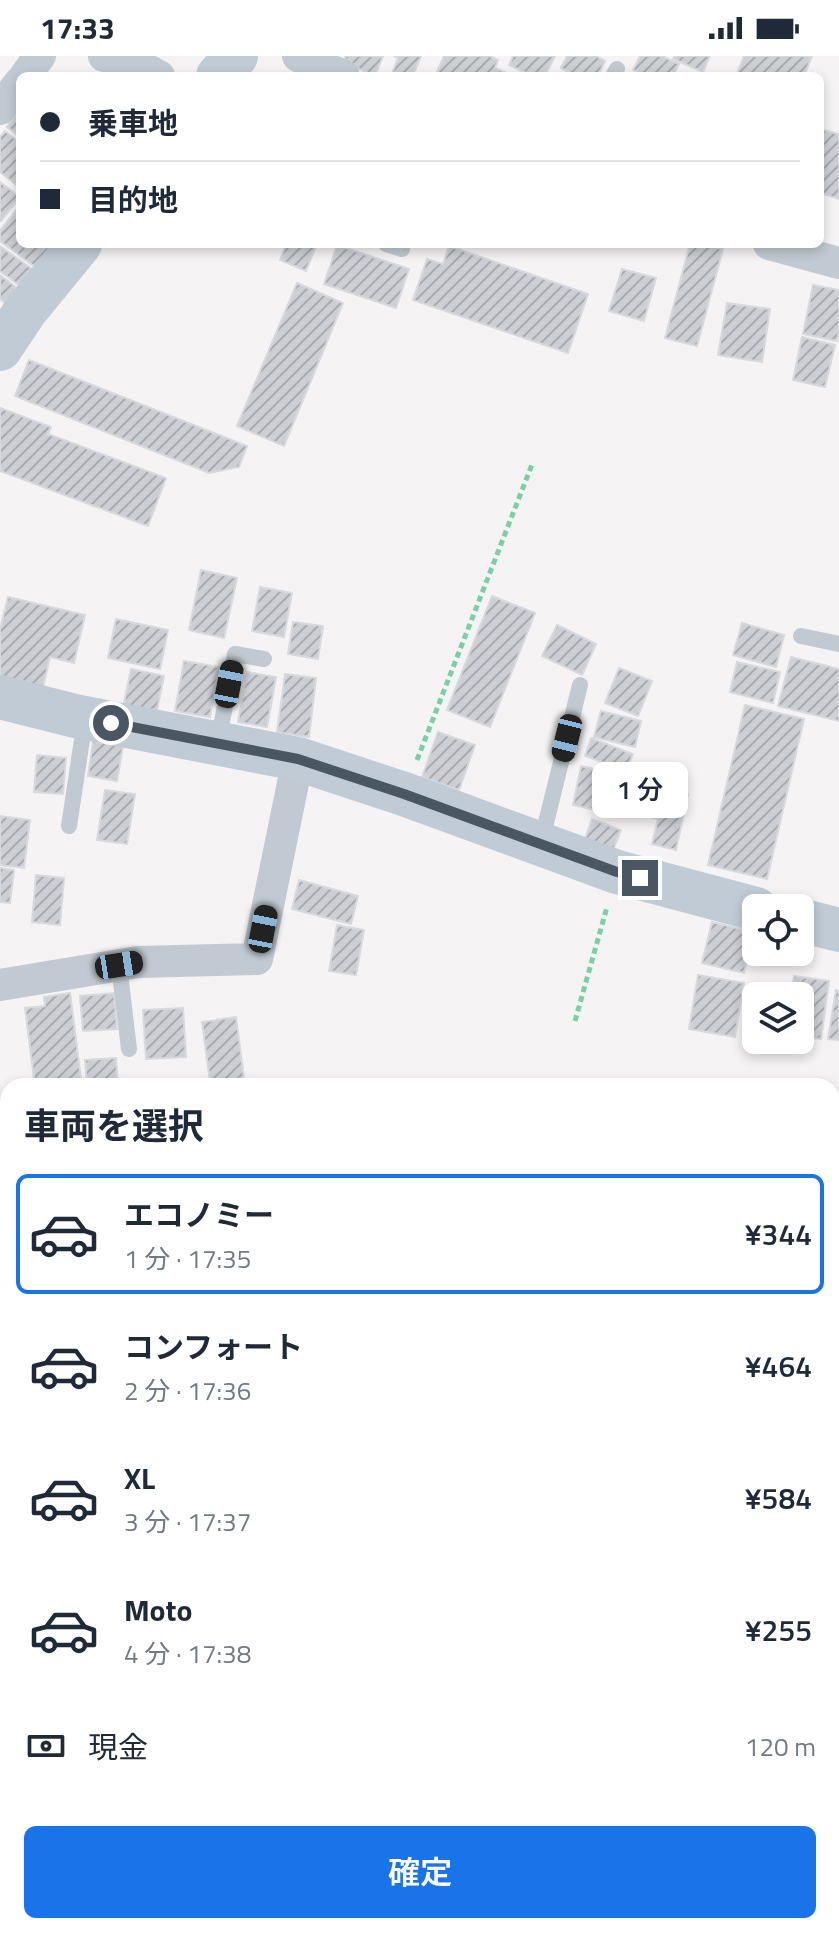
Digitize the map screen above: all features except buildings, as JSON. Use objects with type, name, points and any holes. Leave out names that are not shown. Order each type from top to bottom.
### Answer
[{"type":"street","points":[[104,56],[131,61],[152,72]]},
{"type":"street","points":[[222,72],[236,56]]},
{"type":"street","points":[[298,56],[335,72]]},
{"type":"street","points":[[0,109],[16,87]]},
{"type":"street","points":[[0,349],[26,310],[77,248]]},
{"type":"street","points":[[784,248],[839,263]]},
{"type":"street","points":[[0,697],[85,718],[298,759],[404,794],[617,872],[742,905]]},
{"type":"street","points":[[0,985],[138,962],[257,959],[298,759]]},
{"type":"street","points":[[814,924],[839,930]]},
{"type":"lane","points":[[801,636],[839,644]]},
{"type":"lane","points":[[218,743],[235,654],[264,659]]},
{"type":"lane","points":[[541,844],[580,685]]},
{"type":"lane","points":[[69,826],[85,718]]},
{"type":"lane","points":[[119,965],[129,1049]]},
{"type":"path","points":[[404,794],[533,462]]},
{"type":"path","points":[[575,1021],[617,872]]},
{"type":"route","points":[[111,723],[298,759],[640,878]]}]
